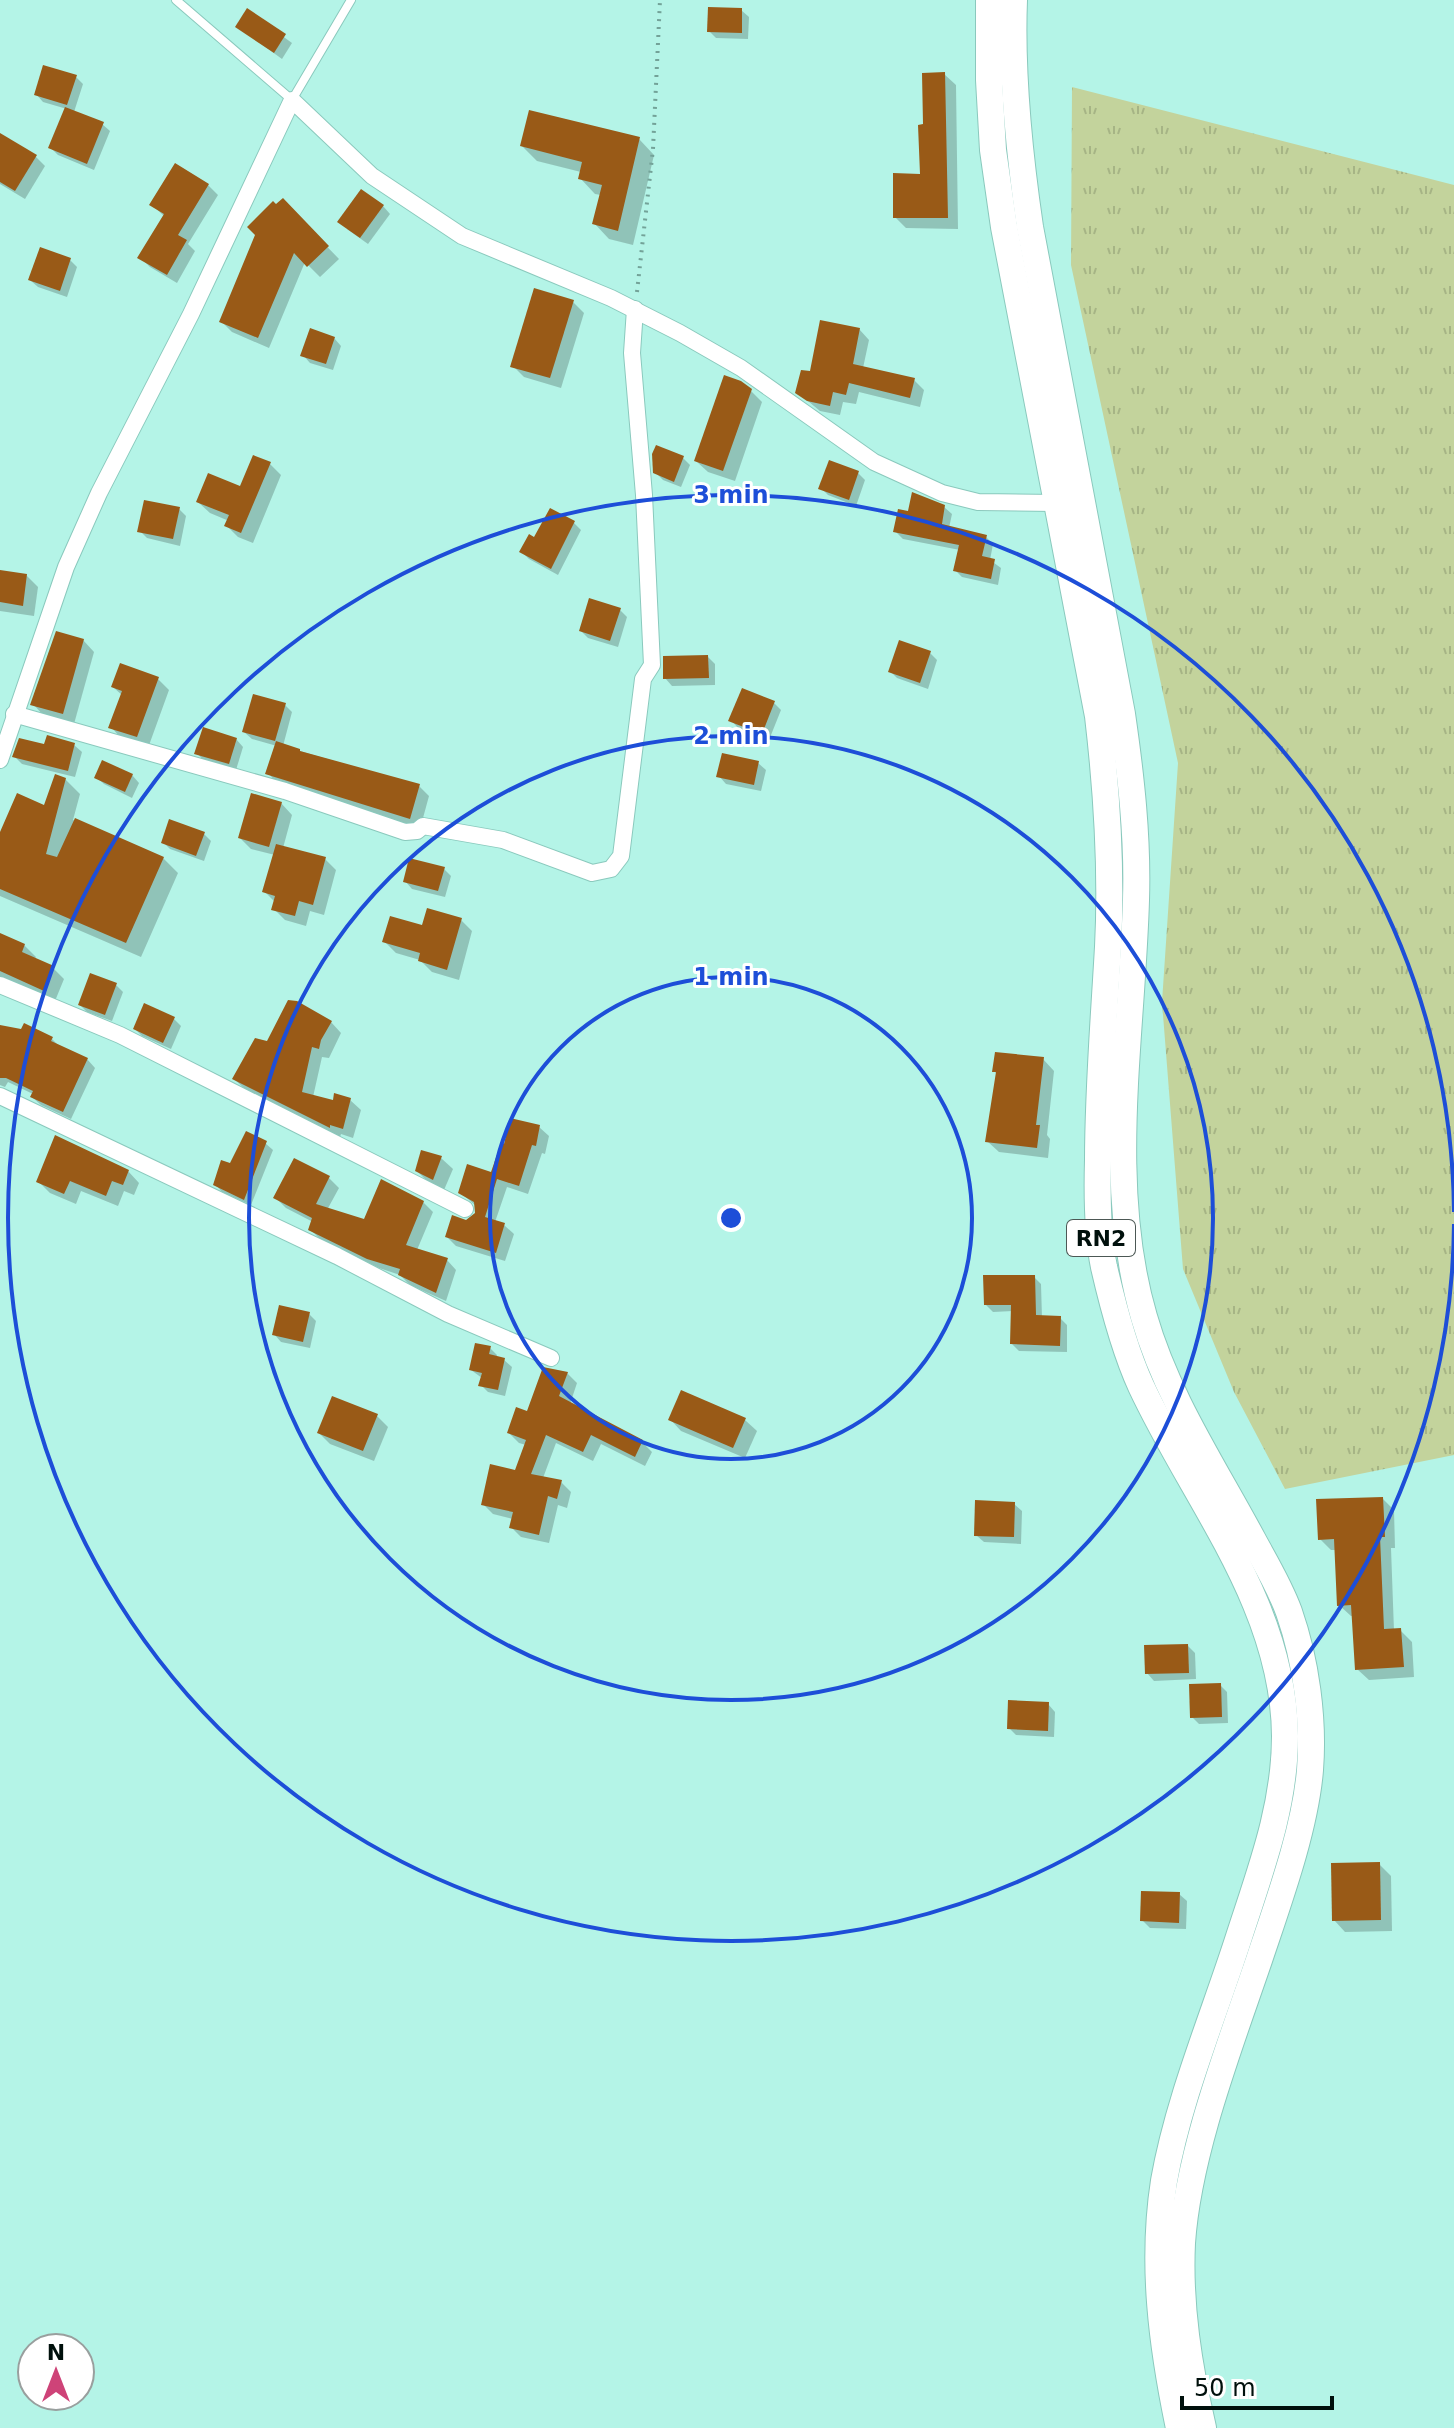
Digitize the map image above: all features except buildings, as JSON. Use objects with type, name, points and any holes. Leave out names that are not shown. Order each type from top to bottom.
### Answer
[{"type":"highway","name":"RN2","points":[[989,0],[993,150],[1021,323],[1098,716],[1107,789],[1109,897],[1098,1091],[1103,1261],[1118,1319],[1141,1384],[1254,1596],[1271,1643],[1281,1685],[1285,1734],[1282,1787],[1272,1837],[1178,2122],[1164,2181],[1158,2245],[1159,2298],[1167,2373],[1179,2428]]},
{"type":"highway","name":"RN2","points":[[1014,0],[1015,91],[1030,227],[1122,714],[1133,791],[1136,895],[1123,1210],[1130,1259],[1144,1318],[1163,1370],[1193,1434],[1289,1612],[1302,1663],[1309,1710],[1310,1771],[1297,1836],[1205,2127],[1188,2197],[1182,2243],[1182,2307],[1190,2371],[1203,2428]]},
{"type":"street","points":[[0,760],[66,567],[99,493],[186,326],[292,100],[372,176],[462,236],[635,309],[741,368],[874,462],[942,493],[978,502],[1056,503]]},
{"type":"street","points":[[14,714],[285,791],[405,832],[417,831],[423,826],[445,829],[503,840],[592,873],[611,869],[621,856],[643,679],[652,665],[644,495],[632,353],[635,309]]},
{"type":"street","points":[[0,985],[94,1023],[148,1049],[465,1209]]},
{"type":"street","points":[[0,1096],[337,1256],[448,1314],[551,1358]]},
{"type":"lane","points":[[176,0],[292,100],[351,0]]},
{"type":"path","points":[[635,309],[653,149],[660,0]]},
{"type":"green space","points":[[1072,87],[1454,185],[1454,1455],[1285,1489],[1234,1392],[1183,1269],[1162,1002],[1178,763],[1071,265]]}]
